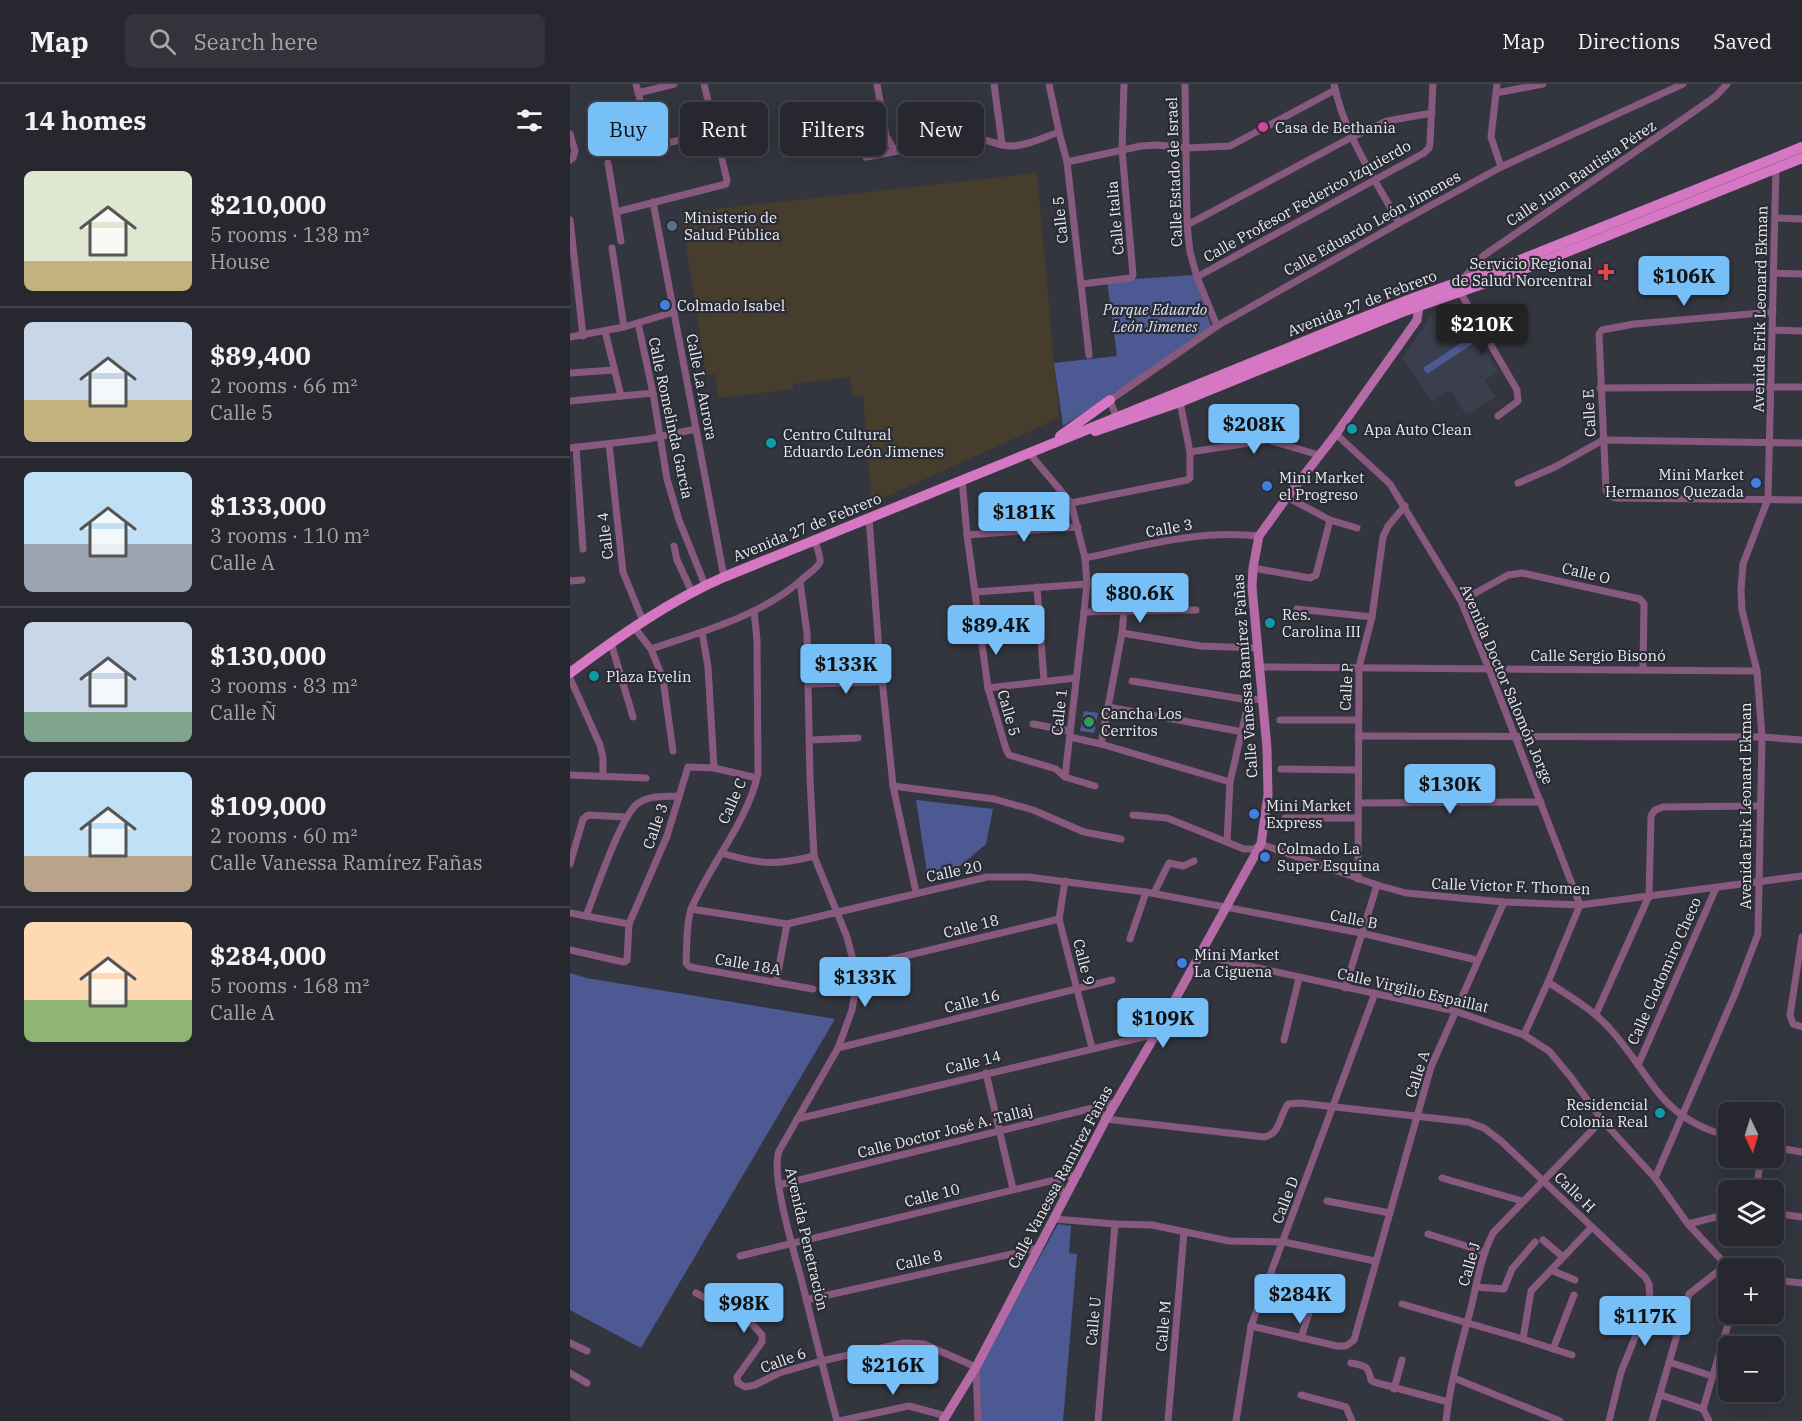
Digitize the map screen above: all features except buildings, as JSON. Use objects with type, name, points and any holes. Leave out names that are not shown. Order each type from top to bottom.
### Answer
[{"type":"main road","name":"Avenida 27 de Febrero","points":[[1776,164],[1802,147]]},
{"type":"main road","name":"Avenida 27 de Febrero","points":[[1117,420],[1178,393],[1417,301],[1460,286],[1514,273],[1776,164],[1802,158]]},
{"type":"main road","name":"Avenida 27 de Febrero","points":[[570,673],[639,624],[705,585],[1069,437],[1180,402],[1417,301]]},
{"type":"main road","points":[[1046,446],[1110,400]]},
{"type":"street","points":[[636,84],[651,143],[654,146],[680,140]]},
{"type":"street","points":[[638,93],[674,84]]},
{"type":"street","points":[[704,84],[708,102]]},
{"type":"street","points":[[877,84],[886,136],[897,149]]},
{"type":"street","points":[[994,84],[1002,144]]},
{"type":"street","name":"Calle 5","points":[[1049,84],[1067,162],[1089,355]]},
{"type":"street","name":"Calle Italia","points":[[1081,284],[1133,277],[1122,150],[1124,84]]},
{"type":"street","name":"Calle Estado de Israel","points":[[1185,84],[1187,225],[1190,252],[1197,277],[1217,326]]},
{"type":"street","points":[[1187,225],[1352,137],[1387,121],[1432,113],[1433,84]]},
{"type":"street","points":[[1497,84],[1491,137],[1501,167]]},
{"type":"street","points":[[1496,93],[1544,84]]},
{"type":"street","name":"Calle Eduardo León Jimenes","points":[[1110,400],[1217,326],[1399,223],[1501,167],[1683,84]]},
{"type":"street","name":"Calle Juan Bautista Pérez","points":[[1460,286],[1483,256],[1716,96],[1727,84]]},
{"type":"street","points":[[1067,162],[1158,145],[1186,148],[1230,146],[1334,87],[1352,137],[1399,223]]},
{"type":"street","name":"Calle Profesor Federico Izquierdo","points":[[1197,277],[1429,148],[1432,113]]},
{"type":"street","points":[[866,157],[897,149],[968,137],[1020,145],[1059,132]]},
{"type":"street","points":[[570,134],[575,151],[570,160]]},
{"type":"street","points":[[616,212],[726,184],[721,156]]},
{"type":"street","points":[[608,163],[621,241]]},
{"type":"street","name":"Avenida Erik Leonard Ekman","points":[[1655,1178],[1752,954],[1758,934],[1762,737],[1757,670],[1742,610],[1741,590],[1743,564],[1768,499],[1776,164]]},
{"type":"street","name":"Calle La Aurora","points":[[653,202],[724,577]]},
{"type":"street","points":[[1776,218],[1802,219]]},
{"type":"street","points":[[570,220],[583,336]]},
{"type":"street","points":[[612,248],[624,327]]},
{"type":"street","points":[[1774,273],[1802,274]]},
{"type":"street","points":[[1460,286],[1517,390],[1518,401],[1498,416]]},
{"type":"street","name":"Calle Vanessa Ramírez Fañas","points":[[944,1419],[976,1367],[1106,1119],[1156,1034],[1261,844],[1268,795],[1267,747],[1252,587],[1259,536],[1418,320],[1417,301]]},
{"type":"street","points":[[570,337],[624,327],[674,312]]},
{"type":"street","name":"Calle E","points":[[1768,499],[1615,498],[1608,495],[1600,388],[1599,334],[1602,330],[1634,324],[1773,312]]},
{"type":"street","name":"Calle Romelinda García","points":[[638,323],[669,486],[705,585]]},
{"type":"street","points":[[1773,330],[1802,331]]},
{"type":"street","points":[[605,331],[621,396]]},
{"type":"street","points":[[570,373],[614,370]]},
{"type":"street","points":[[1600,388],[1802,387]]},
{"type":"street","points":[[570,401],[653,393]]},
{"type":"street","points":[[1110,400],[1117,420]]},
{"type":"street","points":[[1071,503],[1188,480],[1192,475],[1190,452],[1180,402]]},
{"type":"street","points":[[583,549],[573,448],[696,429]]},
{"type":"street","name":"Avenida Doctor Salomón Jorge","points":[[1336,434],[1390,484],[1461,601],[1580,905]]},
{"type":"street","points":[[1190,452],[1268,440],[1319,455]]},
{"type":"street","points":[[1518,483],[1555,467],[1603,440],[1802,443]]},
{"type":"street","name":"Calle 4","points":[[609,444],[623,572],[639,624]]},
{"type":"street","name":"Calle 1","points":[[1029,453],[1071,503],[1078,527],[1087,584],[1065,777]]},
{"type":"street","name":"Calle 5","points":[[962,480],[967,535],[988,688],[1005,749],[1009,755],[1056,769],[1065,777],[1095,786]]},
{"type":"street","points":[[1287,497],[1330,520],[1357,528]]},
{"type":"street","points":[[1768,499],[1802,500]]},
{"type":"street","name":"Calle P","points":[[1358,879],[1359,667],[1372,617],[1383,537],[1388,526],[1405,506]]},
{"type":"street","points":[[869,518],[893,786],[916,892]]},
{"type":"street","points":[[1253,568],[1314,577],[1330,520]]},
{"type":"street","points":[[967,535],[1078,527]]},
{"type":"street","name":"Calle 3","points":[[1084,558],[1181,538],[1230,534],[1259,536]]},
{"type":"street","points":[[651,650],[754,611],[780,597],[800,582],[820,562],[814,539]]},
{"type":"street","points":[[674,546],[677,560],[692,592]]},
{"type":"street","name":"Calle O","points":[[1461,601],[1508,575],[1522,573],[1640,599],[1644,604],[1643,668]]},
{"type":"street","points":[[570,581],[582,580]]},
{"type":"street","name":"Avenida Penetración","points":[[800,582],[807,633],[814,856],[847,937],[855,968],[855,993],[852,1010],[838,1048],[777,1157],[779,1185],[792,1244],[838,1421]]},
{"type":"street","points":[[975,592],[1087,584]]},
{"type":"street","points":[[1037,587],[1044,681]]},
{"type":"street","points":[[1297,609],[1372,617]]},
{"type":"street","points":[[1084,612],[1196,610]]},
{"type":"street","name":"Calle C","points":[[686,956],[691,909],[736,826],[757,778],[758,676],[754,611]]},
{"type":"street","points":[[1101,744],[1124,611]]},
{"type":"street","points":[[639,624],[663,680],[673,751]]},
{"type":"street","points":[[702,632],[708,668],[714,768]]},
{"type":"street","points":[[1122,633],[1200,646],[1257,648]]},
{"type":"street","points":[[611,643],[633,717]]},
{"type":"street","name":"Calle Sergio Bisonó","points":[[1258,667],[1757,670]]},
{"type":"street","points":[[570,678],[600,746],[603,776]]},
{"type":"street","points":[[988,688],[1076,678]]},
{"type":"street","points":[[1132,681],[1249,700],[1262,699]]},
{"type":"street","points":[[809,684],[882,682]]},
{"type":"street","points":[[1227,842],[1230,782],[1249,700]]},
{"type":"street","points":[[1108,707],[1243,732]]},
{"type":"street","points":[[1280,720],[1358,720]]},
{"type":"street","points":[[1033,723],[1230,782]]},
{"type":"street","points":[[1358,736],[1762,737],[1802,740]]},
{"type":"street","points":[[810,740],[858,738]]},
{"type":"street","name":"Calle 3","points":[[570,950],[624,962],[627,960],[629,924],[667,836],[688,767],[714,768],[757,778]]},
{"type":"street","points":[[1281,769],[1358,770]]},
{"type":"street","points":[[570,775],[646,778]]},
{"type":"street","points":[[893,786],[994,799],[1034,810],[1084,832],[1121,839]]},
{"type":"street","points":[[586,916],[626,817],[638,803],[647,799],[679,796]]},
{"type":"street","points":[[1358,803],[1541,802]]},
{"type":"street","points":[[1596,1014],[1649,896],[1651,816],[1655,810],[1663,807],[1759,806]]},
{"type":"street","points":[[571,860],[583,819],[588,815],[626,817]]},
{"type":"street","points":[[1133,815],[1167,818],[1249,850],[1261,844]]},
{"type":"street","points":[[1285,818],[1358,818]]},
{"type":"street","name":"Calle Víctor F. Thomen","points":[[1261,844],[1377,885],[1419,895],[1504,902],[1580,905],[1802,876]]},
{"type":"street","points":[[721,854],[764,864],[793,862],[814,856]]},
{"type":"street","points":[[1130,939],[1150,892],[1169,863],[1183,866],[1194,861]]},
{"type":"street","name":"Calle 20","points":[[691,909],[787,924],[987,877],[1028,877],[1150,892],[1224,908]]},
{"type":"street","name":"Calle 9","points":[[1065,882],[1059,919],[1092,1048]]},
{"type":"street","points":[[1345,988],[1360,933],[1377,885]]},
{"type":"street","name":"Calle Clodomiro Checo","points":[[1638,1065],[1716,888]]},
{"type":"street","name":"Calle A","points":[[1301,1338],[1337,1346],[1346,1346],[1354,1340],[1431,1066],[1504,902]]},
{"type":"street","points":[[1524,1035],[1580,905]]},
{"type":"street","name":"Calle B","points":[[1224,908],[1360,933],[1478,960]]},
{"type":"street","points":[[570,913],[629,924]]},
{"type":"street","name":"Calle 18","points":[[855,968],[1059,919]]},
{"type":"street","points":[[776,983],[787,924]]},
{"type":"street","points":[[1802,937],[1790,1015],[1793,1024],[1802,1027]]},
{"type":"street","name":"Calle Virgilio Espaillat","points":[[1199,955],[1455,1011],[1524,1035],[1549,1051],[1602,1120],[1655,1178],[1688,1224],[1720,1258]]},
{"type":"street","name":"Calle 18A","points":[[686,956],[686,963],[690,967],[813,989]]},
{"type":"street","points":[[1284,1040],[1299,978]]},
{"type":"street","name":"Calle 16","points":[[838,1048],[1112,980]]},
{"type":"street","points":[[1548,982],[1596,1014],[1612,1031],[1658,1093],[1682,1117],[1695,1125],[1718,1133]]},
{"type":"street","name":"Calle D","points":[[1236,1421],[1251,1326],[1375,993]]},
{"type":"street","name":"Calle 14","points":[[797,1119],[1156,1034]]},
{"type":"street","points":[[986,1073],[1013,1189]]},
{"type":"street","name":"Calle Doctor José A. Tallaj","points":[[779,1185],[1117,1102]]},
{"type":"street","name":"Calle H","points":[[1106,1119],[1264,1137],[1271,1136],[1275,1132],[1288,1104],[1300,1102],[1477,1124],[1501,1141],[1543,1180],[1645,1277],[1649,1284],[1650,1301],[1621,1372],[1609,1421]]},
{"type":"street","points":[[1097,1108],[1106,1119]]},
{"type":"street","name":"Calle J","points":[[1446,1421],[1448,1402],[1476,1287],[1485,1252],[1493,1233],[1602,1120]]},
{"type":"street","points":[[1784,1149],[1802,1152]]},
{"type":"street","name":"Calle 10","points":[[740,1256],[1079,1174]]},
{"type":"street","points":[[1060,1178],[1061,1191],[1066,1197]]},
{"type":"street","points":[[1442,1178],[1522,1201]]},
{"type":"street","points":[[1327,1201],[1390,1213]]},
{"type":"street","points":[[1784,1215],[1802,1217]]},
{"type":"street","points":[[1688,1224],[1718,1216]]},
{"type":"street","points":[[1055,1219],[1152,1225],[1229,1241],[1284,1242],[1375,1261]]},
{"type":"street","name":"Calle U","points":[[1098,1421],[1115,1224]]},
{"type":"street","points":[[1523,1339],[1531,1291],[1592,1227]]},
{"type":"street","name":"Calle M","points":[[1168,1421],[1184,1233]]},
{"type":"street","points":[[1428,1234],[1485,1252]]},
{"type":"street","points":[[1476,1287],[1504,1289],[1512,1269],[1539,1241],[1563,1257]]},
{"type":"street","name":"Calle 8","points":[[806,1300],[1038,1248]]},
{"type":"street","points":[[1551,1270],[1575,1280]]},
{"type":"street","points":[[1652,1421],[1689,1294],[1718,1274]]},
{"type":"street","points":[[1784,1281],[1802,1283]]},
{"type":"street","points":[[1251,1326],[1301,1338],[1317,1287]]},
{"type":"street","name":"Calle 6","points":[[696,1293],[752,1324],[762,1335],[762,1342],[737,1377],[738,1383],[745,1387],[755,1385],[779,1373],[822,1361],[914,1343],[924,1344],[976,1367]]},
{"type":"street","points":[[1553,1349],[1574,1295]]},
{"type":"street","points":[[1402,1304],[1572,1355]]},
{"type":"street","points":[[1709,1421],[1703,1409],[1728,1324]]},
{"type":"street","points":[[570,1343],[587,1352]]},
{"type":"street","points":[[1394,1389],[1402,1360]]},
{"type":"street","points":[[1669,1362],[1712,1376]]},
{"type":"street","points":[[1351,1363],[1368,1368],[1372,1381],[1394,1389],[1448,1402]]},
{"type":"street","points":[[976,1367],[978,1421]]},
{"type":"street","points":[[570,1373],[587,1383]]},
{"type":"street","points":[[1454,1378],[1560,1421]]},
{"type":"street","points":[[1301,1395],[1346,1407],[1352,1421]]},
{"type":"street","points":[[1661,1395],[1703,1409]]},
{"type":"street","points":[[838,1421],[909,1406],[944,1419]]},
{"type":"shaded area","points":[[1037,173],[1059,418],[872,503],[863,395],[853,396],[850,377],[793,384],[793,389],[718,398],[715,374],[706,375],[681,213]]},
{"type":"shaded area","points":[[1457,302],[1498,372],[1484,380],[1496,397],[1466,415],[1450,390],[1432,402],[1402,358],[1433,313]]},
{"type":"green space","name":"Parque Eduardo León Jimenes","points":[[1194,275],[1212,329],[1063,426],[1054,363],[1117,356],[1107,281]]},
{"type":"green space","points":[[1470,337],[1474,343],[1427,374],[1423,368]]},
{"type":"green space","name":"Cancha Los Cerritos","points":[[1084,711],[1098,713],[1094,733],[1080,731]]},
{"type":"green space","points":[[916,800],[993,809],[986,844],[960,866],[927,872]]},
{"type":"green space","points":[[570,973],[586,978],[835,1019],[641,1348],[570,1310]]},
{"type":"green space","points":[[1058,1224],[1071,1226],[1069,1253],[1077,1254],[1063,1421],[981,1421],[979,1367]]},
{"type":"place","name":"Casa de Bethania","points":[[1263,127]]},
{"type":"place","name":"Ministerio de Salud Pública","points":[[672,226]]},
{"type":"place","name":"Servicio Regional de Salud Norcentral","points":[[1606,272]]},
{"type":"place","name":"Colmado Isabel","points":[[665,305]]},
{"type":"place","name":"Apa Auto Clean","points":[[1352,429]]},
{"type":"place","name":"Centro Cultural Eduardo León Jimenes","points":[[771,443]]},
{"type":"place","name":"Mini Market Hermanos Quezada","points":[[1756,483]]},
{"type":"place","name":"Mini Market el Progreso","points":[[1267,486]]},
{"type":"place","name":"Res. Carolina III","points":[[1270,623]]},
{"type":"place","name":"Plaza Evelin","points":[[594,676]]},
{"type":"place","name":"Cancha Los Cerritos","points":[[1089,722]]},
{"type":"place","name":"Mini Market Express","points":[[1254,814]]},
{"type":"place","name":"Colmado La Super Esquina","points":[[1265,857]]},
{"type":"place","name":"Mini Market La Ciguena","points":[[1182,963]]},
{"type":"place","name":"Residencial Colonia Real","points":[[1660,1113]]}]
